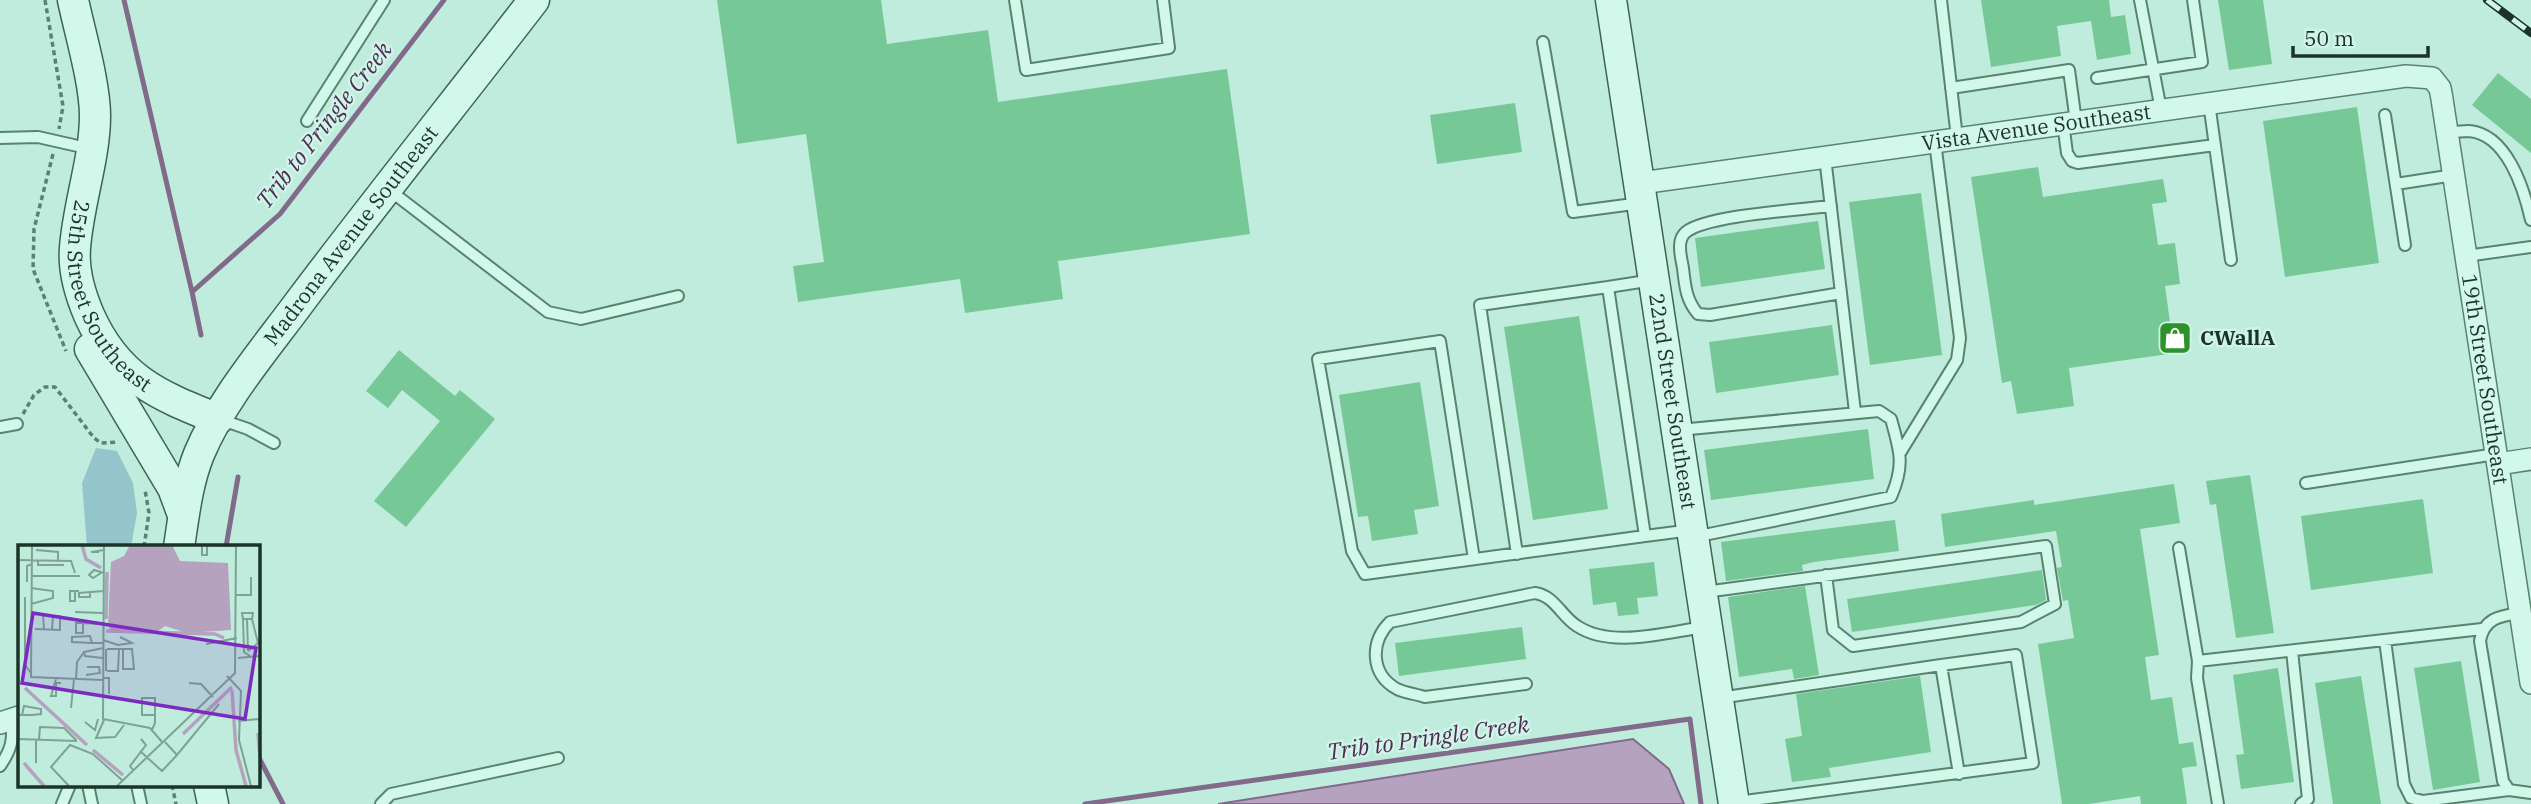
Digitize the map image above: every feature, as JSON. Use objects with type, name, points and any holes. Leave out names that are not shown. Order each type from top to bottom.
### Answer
[{"type":"street","name":"25th Street Southeast","points":[[73,0],[95,115],[75,250],[77,279],[83,301],[99,338],[128,373],[160,395],[218,418]]},
{"type":"street","name":"Madrona Avenue Southeast","points":[[183,515],[188,485],[200,451],[218,418],[296,307],[534,0]]},
{"type":"street","name":"22nd Street Southeast","points":[[1611,0],[1734,803]]},
{"type":"street","name":"Vista Avenue Southeast","points":[[1642,193],[1825,157],[2406,76],[2432,78]]},
{"type":"street","name":"19th Street Southeast","points":[[2432,78],[2440,88],[2521,613],[2529,650],[2531,683]]},
{"type":"street","points":[[83,301],[80,319],[87,341],[173,488],[183,515],[179,545]]},
{"type":"street","points":[[2497,459],[2531,459]]},
{"type":"street","points":[[209,786],[214,804]]},
{"type":"lane","points":[[307,121],[384,0]]},
{"type":"lane","points":[[1015,0],[1026,70],[1169,48],[1163,0]]},
{"type":"lane","points":[[1941,0],[1957,138]]},
{"type":"lane","points":[[2140,0],[2161,110]]},
{"type":"lane","points":[[2097,79],[2202,62],[2193,0]]},
{"type":"lane","points":[[1543,42],[1573,212],[1642,193]]},
{"type":"lane","points":[[1951,88],[2069,70],[2070,123],[2067,153],[2072,161],[2078,163],[2215,145]]},
{"type":"lane","points":[[2209,103],[2231,260]]},
{"type":"lane","points":[[2385,115],[2405,245]]},
{"type":"lane","points":[[2447,133],[2470,131],[2483,135],[2501,150],[2512,167],[2531,220]]},
{"type":"lane","points":[[0,138],[38,138],[91,149]]},
{"type":"lane","points":[[1900,453],[1957,360],[1960,338],[1935,142]]},
{"type":"lane","points":[[1825,157],[1855,412]]},
{"type":"lane","points":[[2396,184],[2454,175]]},
{"type":"lane","points":[[388,189],[548,312],[581,319],[678,296]]},
{"type":"lane","points":[[1830,206],[1704,223],[1684,233],[1680,241],[1680,255],[1688,302],[1698,314],[1710,315],[1841,293]]},
{"type":"lane","points":[[2466,256],[2531,247]]},
{"type":"lane","points":[[1517,554],[1480,305],[1656,280]]},
{"type":"lane","points":[[1608,287],[1645,536]]},
{"type":"lane","points":[[1474,559],[1440,341],[1318,359],[1352,551],[1366,574],[1645,536],[1693,533],[1891,497],[1899,478],[1900,453],[1891,419],[1879,411],[1678,430]]},
{"type":"lane","points":[[218,418],[248,429],[274,443]]},
{"type":"lane","points":[[0,428],[17,424]]},
{"type":"lane","points":[[2306,483],[2497,459]]},
{"type":"lane","points":[[1702,592],[1826,575],[2046,546],[2055,604],[2021,622],[1853,646],[1833,630],[1826,575]]},
{"type":"lane","points":[[2179,548],[2218,804]]},
{"type":"lane","points":[[1525,684],[1425,696],[1408,693],[1395,688],[1384,676],[1375,662],[1375,644],[1379,633],[1390,622],[1535,593],[1544,594],[1575,625],[1601,635],[1623,637],[1707,626]]},
{"type":"lane","points":[[2198,661],[2482,629],[2494,618],[2521,613]]},
{"type":"lane","points":[[2482,629],[2480,641],[2503,781],[2509,789]]},
{"type":"lane","points":[[2385,640],[2404,784],[2411,798],[2423,801],[2509,789],[2531,793]]},
{"type":"lane","points":[[2292,651],[2308,799],[2301,804]]},
{"type":"lane","points":[[1718,698],[2017,655],[2033,763],[1734,803]]},
{"type":"lane","points":[[1941,665],[1959,774]]},
{"type":"lane","points":[[0,766],[11,750],[14,738],[10,720]]},
{"type":"lane","points":[[382,804],[391,794],[558,758]]},
{"type":"lane","points":[[62,804],[70,786]]},
{"type":"lane","points":[[89,786],[92,804]]},
{"type":"lane","points":[[137,786],[141,804]]},
{"type":"path","points":[[17,424],[34,396],[45,387],[55,387],[94,438],[101,443],[112,444],[123,440]]},
{"type":"path","points":[[141,479],[149,513],[144,545]]},
{"type":"path","points":[[172,786],[176,804]]},
{"type":"shaded area","points":[[96,448],[117,451],[133,483],[137,513],[131,545],[87,545],[82,483]]},
{"type":"shaded area","points":[[1633,739],[1669,769],[1684,804],[1218,804]]},
{"type":"building","points":[[717,0],[881,0],[887,44],[988,30],[998,102],[1227,69],[1250,234],[1058,261],[1063,299],[965,313],[960,279],[798,302],[793,266],[824,262],[806,134],[737,144]]},
{"type":"building","points":[[1981,0],[2109,0],[2111,17],[2125,15],[2131,54],[2097,60],[2091,21],[2057,26],[2061,56],[1991,67]]},
{"type":"building","points":[[2218,0],[2263,0],[2272,64],[2229,70]]},
{"type":"building","points":[[2498,73],[2531,99],[2531,153],[2472,105]]},
{"type":"building","points":[[1515,103],[1522,152],[1437,164],[1430,115]]},
{"type":"building","points":[[2357,107],[2379,263],[2285,277],[2263,121]]},
{"type":"building","points":[[2038,167],[2043,197],[2163,179],[2167,202],[2152,204],[2158,245],[2175,243],[2180,284],[2165,286],[2171,329],[2187,326],[2190,351],[2069,368],[2074,406],[2017,414],[2011,381],[2002,383],[1971,177]]},
{"type":"building","points":[[1921,193],[1942,355],[1870,365],[1849,202]]},
{"type":"building","points":[[1818,221],[1825,269],[1701,287],[1695,238]]},
{"type":"building","points":[[1579,316],[1608,509],[1533,520],[1504,327]]},
{"type":"building","points":[[1832,325],[1839,375],[1716,393],[1709,342]]},
{"type":"building","points":[[399,350],[455,396],[460,390],[495,419],[406,527],[374,501],[440,421],[402,390],[388,408],[366,391]]},
{"type":"building","points":[[1420,382],[1439,506],[1414,510],[1418,534],[1372,541],[1368,516],[1358,517],[1339,395]]},
{"type":"building","points":[[1868,429],[1874,479],[1711,500],[1704,450]]},
{"type":"building","points":[[2250,475],[2274,633],[2236,638],[2216,504],[2210,505],[2206,481]]},
{"type":"building","points":[[2174,484],[2180,523],[2140,529],[2159,655],[2145,657],[2151,700],[2172,697],[2179,744],[2193,742],[2197,766],[2182,768],[2187,804],[2141,804],[2140,796],[2089,804],[2062,804],[2038,644],[2074,638],[2068,600],[2063,601],[2057,568],[2062,567],[2056,531],[1945,547],[1941,514],[2034,500],[2034,505]]},
{"type":"building","points":[[2423,499],[2433,573],[2311,590],[2301,516]]},
{"type":"building","points":[[1895,520],[1899,551],[1814,562],[1802,565],[1803,571],[1726,581],[1721,542]]},
{"type":"building","points":[[1654,562],[1658,596],[1637,598],[1639,614],[1618,616],[1616,602],[1593,605],[1589,569]]},
{"type":"building","points":[[2042,570],[2046,600],[2036,605],[1852,632],[1847,599]]},
{"type":"building","points":[[1805,586],[1819,675],[1794,679],[1792,669],[1739,677],[1728,597]]},
{"type":"building","points":[[1522,627],[1526,659],[1399,676],[1395,643]]},
{"type":"building","points":[[2461,661],[2480,782],[2433,790],[2414,668]]},
{"type":"building","points":[[2278,668],[2294,782],[2241,789],[2236,755],[2244,754],[2233,675]]},
{"type":"building","points":[[1920,676],[1931,752],[1829,768],[1831,777],[1792,782],[1785,739],[1802,736],[1796,694]]},
{"type":"building","points":[[2361,676],[2381,804],[2333,804],[2315,683]]},
{"type":"waterway","name":"Trib to Pringle Creek","points":[[124,0],[192,292]]},
{"type":"waterway","name":"Trib to Pringle Creek","points":[[201,335],[192,292],[280,214],[444,0]]},
{"type":"waterway","name":"Trib to Pringle Creek","points":[[226,545],[238,477]]},
{"type":"waterway","name":"Trib to Pringle Creek","points":[[1085,804],[1690,719],[1701,804]]},
{"type":"waterway","name":"Trib to Pringle Creek","points":[[259,758],[283,804]]},
{"type":"railway","points":[[2487,0],[2531,33]]},
{"type":"place","name":"CWallA","points":[[2175,338]]}]
